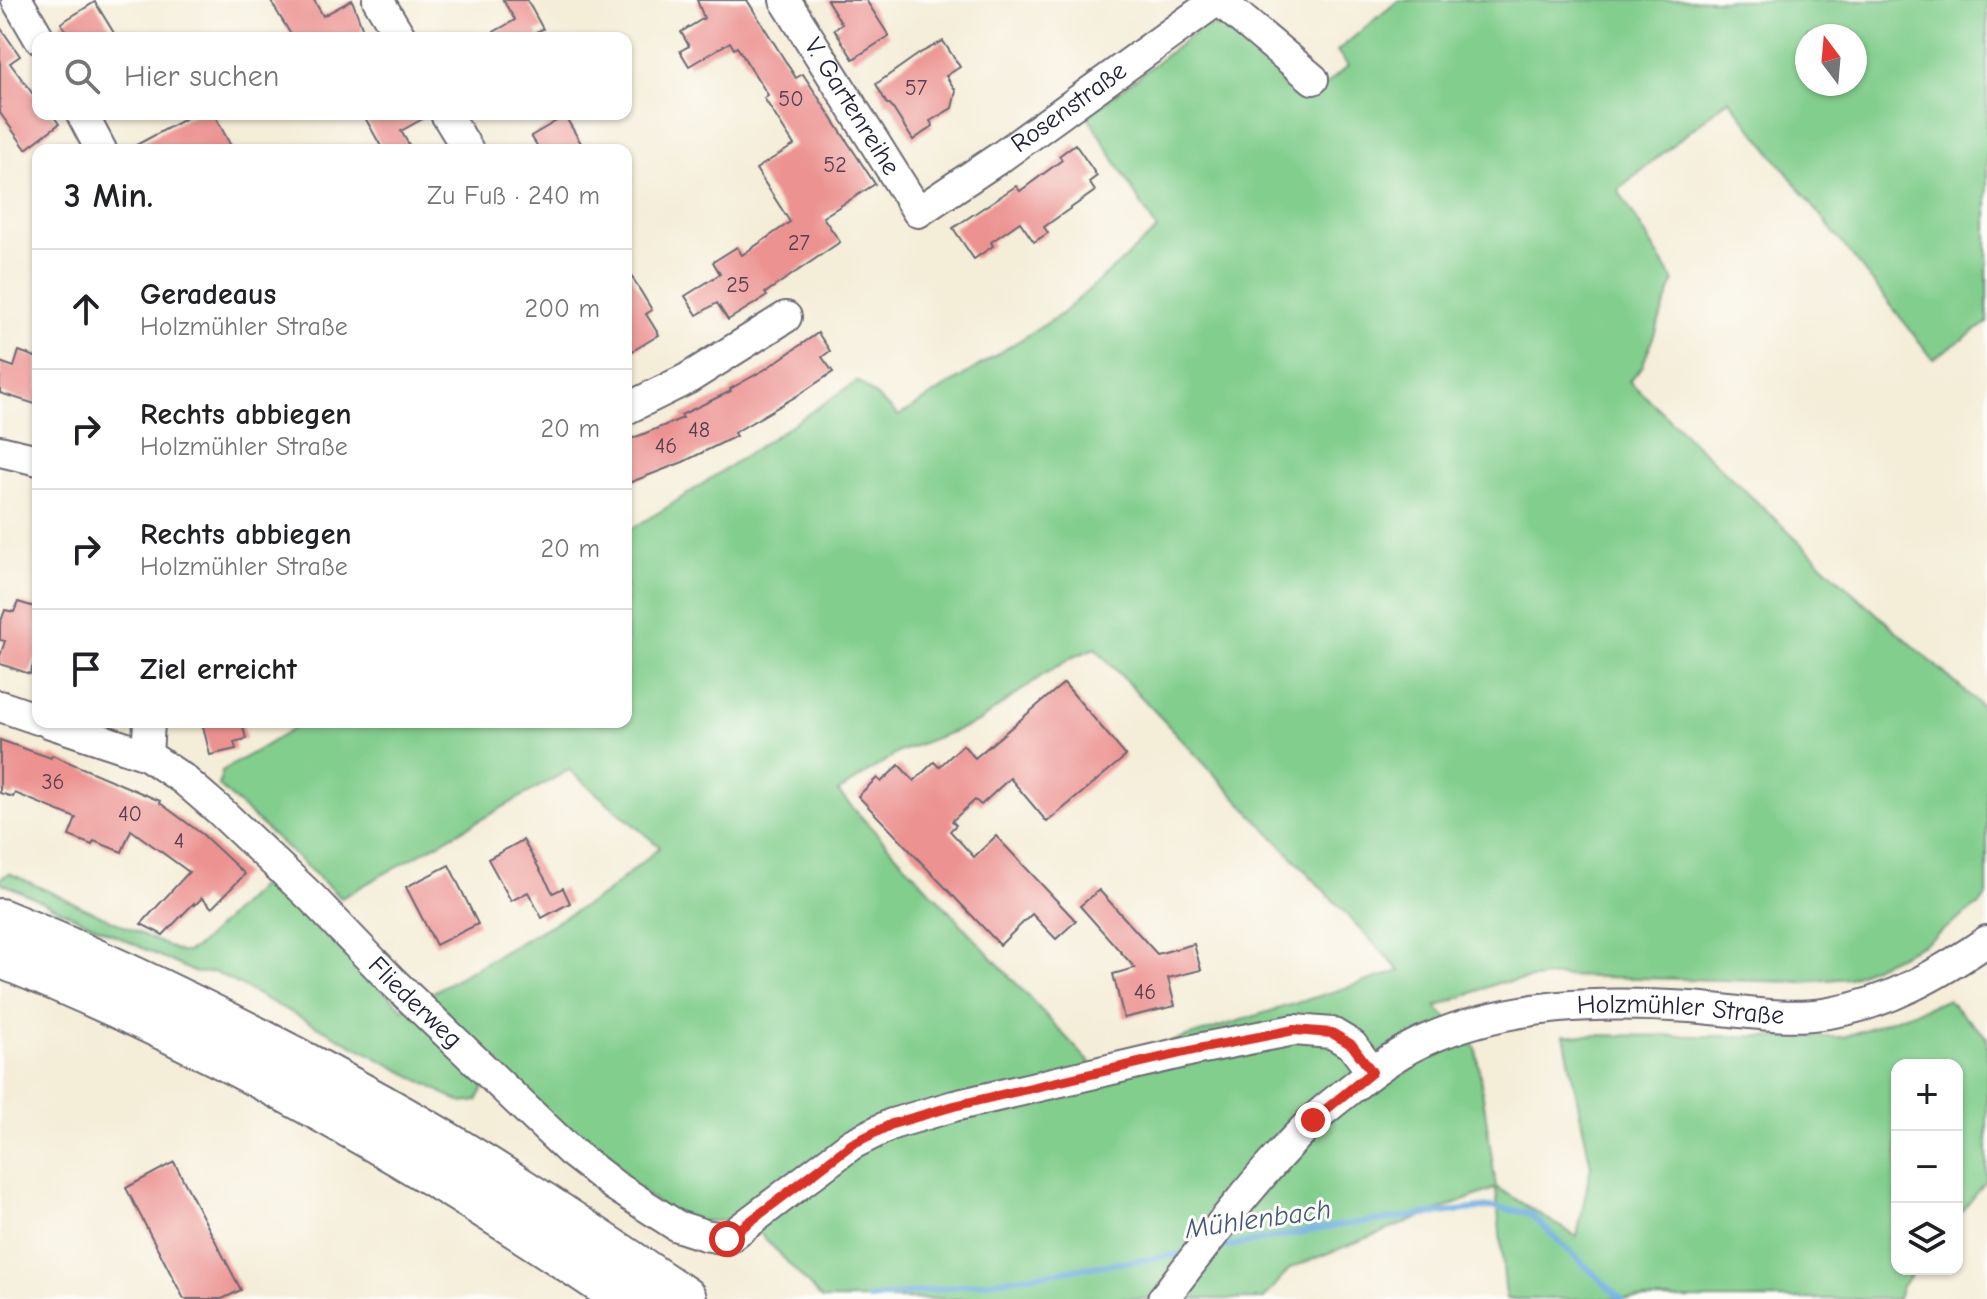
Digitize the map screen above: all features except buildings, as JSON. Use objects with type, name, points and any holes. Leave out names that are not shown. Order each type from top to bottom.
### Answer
[{"type":"highway","points":[[0,921],[179,1000],[333,1079],[498,1177],[684,1299]]},
{"type":"highway","points":[[0,955],[158,1025],[320,1108],[413,1161],[628,1299]]},
{"type":"street","points":[[0,7],[11,0]]},
{"type":"street","points":[[17,0],[36,32]]},
{"type":"street","points":[[378,0],[397,32]]},
{"type":"street","name":"V. Gartenreihe","points":[[785,0],[918,212]]},
{"type":"street","points":[[1218,0],[1313,79]]},
{"type":"street","name":"Rosenstraße","points":[[918,212],[1002,156],[1218,0]]},
{"type":"street","points":[[85,120],[98,144]]},
{"type":"street","points":[[450,120],[464,144]]},
{"type":"street","points":[[632,406],[687,379],[786,317]]},
{"type":"street","points":[[0,451],[32,459]]},
{"type":"street","points":[[0,706],[32,717]]},
{"type":"street","name":"Fliederweg","points":[[66,728],[147,755],[183,779],[312,898],[391,980],[570,1151],[615,1186],[677,1226],[705,1235],[727,1239],[852,1144],[892,1124],[954,1106],[1294,1030],[1332,1033],[1352,1045],[1372,1072]]},
{"type":"street","points":[[147,755],[149,728]]},
{"type":"street","name":"Holzmühler Straße","points":[[1163,1299],[1255,1181],[1313,1120],[1372,1072],[1426,1039],[1486,1018],[1543,1008],[1621,1004],[1789,1016],[1828,1013],[1862,1005],[1912,987],[1951,966],[1987,941]]},
{"type":"green space","points":[[1399,0],[1987,0],[1987,323],[1933,359],[1729,99],[1618,190],[1674,281],[1642,367],[1629,381],[1851,591],[1987,711],[1987,896],[1924,944],[1849,978],[1803,982],[1558,976],[1498,983],[1436,1007],[1476,1048],[1496,1187],[1577,1237],[1591,1166],[1564,1035],[1844,1037],[1947,1000],[1987,1037],[1987,1180],[1963,1210],[1963,1059],[1891,1059],[1891,1275],[1911,1275],[1902,1286],[1898,1299],[1506,1299],[1496,1188],[1290,1268],[1264,1299],[822,1299],[762,1235],[723,1221],[694,1221],[663,1208],[499,1076],[483,1089],[477,1101],[462,1103],[215,972],[196,973],[0,882],[9,873],[180,952],[187,952],[197,947],[268,879],[403,1009],[605,894],[660,847],[569,770],[341,898],[219,786],[222,771],[295,728],[632,728],[632,528],[858,381],[899,416],[1060,315],[1157,230],[1088,116],[1202,27],[1227,26],[1242,33],[1315,94],[1348,66],[1337,51]],"holes":[[[1095,648],[1400,971],[1093,1066],[838,792],[899,752],[978,722],[1040,677]]]},
{"type":"waterway","name":"Mühlenbach","points":[[1214,1249],[1342,1225],[1490,1207],[1529,1213],[1621,1299]]},
{"type":"waterway","name":"Mühlenbach","points":[[869,1299],[1183,1254]]},
{"type":"route","points":[[727,1239],[852,1144],[892,1124],[954,1106],[1198,1049],[1294,1030],[1332,1033],[1352,1045],[1372,1072],[1313,1120]]}]
